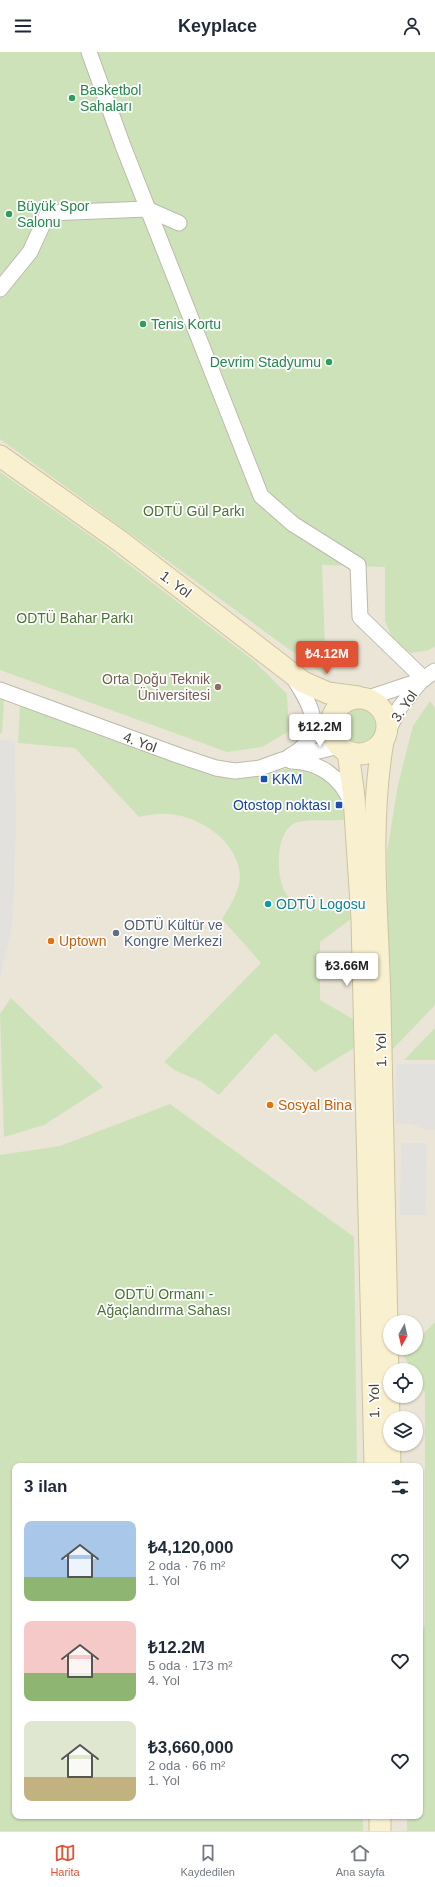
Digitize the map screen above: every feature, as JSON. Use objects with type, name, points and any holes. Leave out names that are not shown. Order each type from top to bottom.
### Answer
[{"type":"main road","name":"1. Yol","points":[[0,456],[120,541],[303,682],[321,690],[341,696],[363,698]]},
{"type":"main road","points":[[363,698],[376,703],[383,710],[387,720],[385,737],[378,747],[364,754],[343,749],[333,738],[331,720],[335,711],[341,704],[349,699],[363,698]]},
{"type":"main road","name":"1. Yol","points":[[385,737],[376,800],[374,1092],[368,1221],[390,1463]]},
{"type":"main road","name":"1. Yol","points":[[343,749],[355,812],[374,1092]]},
{"type":"main road","name":"1. Yol","points":[[375,1463],[381,1359]]},
{"type":"main road","points":[[380,1819],[380,1831]]},
{"type":"main road","points":[[393,1819],[394,1831]]},
{"type":"street","points":[[89,52],[148,209],[261,496],[293,524],[358,566],[360,617],[427,677]]},
{"type":"street","points":[[0,289],[30,252],[48,213],[148,209],[179,223]]},
{"type":"street","name":"4. Yol","points":[[0,690],[180,756],[216,768],[235,770],[260,768],[282,760],[294,754],[306,744],[313,728],[314,720],[308,701],[289,671]]},
{"type":"street","name":"3. Yol","points":[[363,698],[427,677]]},
{"type":"street","name":"3. Yol","points":[[385,737],[400,706],[427,677]]},
{"type":"street","name":"4. Yol","points":[[282,760],[343,749]]},
{"type":"street","name":"4. Yol","points":[[282,760],[310,763],[332,774],[341,784],[355,812]]},
{"type":"shaded area","name":"Orta Doğu Teknik Üniversitesi","points":[[0,52],[435,52],[435,1831],[0,1831]]},
{"type":"shaded area","points":[[0,740],[15,741],[16,830],[12,927],[0,978]]},
{"type":"shaded area","points":[[396,1064],[435,1064],[435,1130],[426,1130],[411,1124],[396,1124]]},
{"type":"shaded area","points":[[401,1143],[427,1143],[426,1215],[400,1215]]},
{"type":"green space","name":"ODTÜ Gül Parkı","points":[[0,52],[435,52],[435,646],[429,650],[411,653],[395,644],[385,621],[385,567],[322,565],[326,676],[0,439]]},
{"type":"green space","name":"ODTÜ Bahar Parkı","points":[[0,472],[102,544],[254,661],[287,694],[289,731],[262,747],[227,752],[0,670]]},
{"type":"green space","points":[[0,698],[4,699],[2,733],[0,733]]},
{"type":"green space","points":[[430,701],[435,708],[435,1005],[389,1053],[387,852],[398,785],[413,726]]},
{"type":"green space","points":[[20,706],[207,774],[250,777],[265,775],[285,769],[298,768],[313,772],[333,787],[342,801],[344,820],[295,823],[288,828],[284,835],[279,855],[279,866],[282,885],[285,892],[302,910],[349,908],[351,919],[320,942],[320,1000],[353,1019],[354,1048],[315,1072],[275,1033],[219,1095],[200,1081],[176,1071],[164,1062],[261,963],[222,919],[234,898],[240,881],[238,863],[225,841],[204,825],[181,816],[165,814],[154,814],[139,817],[75,748],[18,743]]},
{"type":"green space","points":[[359,707],[372,712],[377,725],[372,738],[359,743],[346,738],[341,725],[346,712]]},
{"type":"green space","points":[[11,998],[103,1087],[44,1125],[4,1137],[0,1014]]},
{"type":"green space","points":[[435,1028],[435,1060],[404,1060]]},
{"type":"green space","name":"ODTÜ Ormanı - Ağaçlandırma Sahası","points":[[170,1104],[354,1237],[357,1463],[12,1463],[12,1819],[363,1819],[363,1831],[0,1831],[0,1155],[60,1146]]},
{"type":"green space","points":[[435,1322],[435,1831],[407,1831],[407,1819],[423,1819],[423,1628],[425,1625],[425,1393],[423,1390],[423,1363],[408,1363],[404,1355],[423,1355],[423,1334]]},
{"type":"place","name":"Basketbol Sahaları","points":[[72,98]]},
{"type":"place","name":"Büyük Spor Salonu","points":[[9,214]]},
{"type":"place","name":"Tenis Kortu","points":[[143,324]]},
{"type":"place","name":"Devrim Stadyumu","points":[[329,362]]},
{"type":"place","name":"Orta Doğu Teknik Üniversitesi","points":[[218,687]]},
{"type":"place","name":"KKM","points":[[264,779]]},
{"type":"place","name":"Otostop noktası","points":[[339,805]]},
{"type":"place","name":"ODTÜ Logosu","points":[[268,904]]},
{"type":"place","name":"ODTÜ Kültür ve Kongre Merkezi","points":[[116,933]]},
{"type":"place","name":"Uptown","points":[[51,941]]},
{"type":"place","name":"Sosyal Bina","points":[[270,1105]]}]
